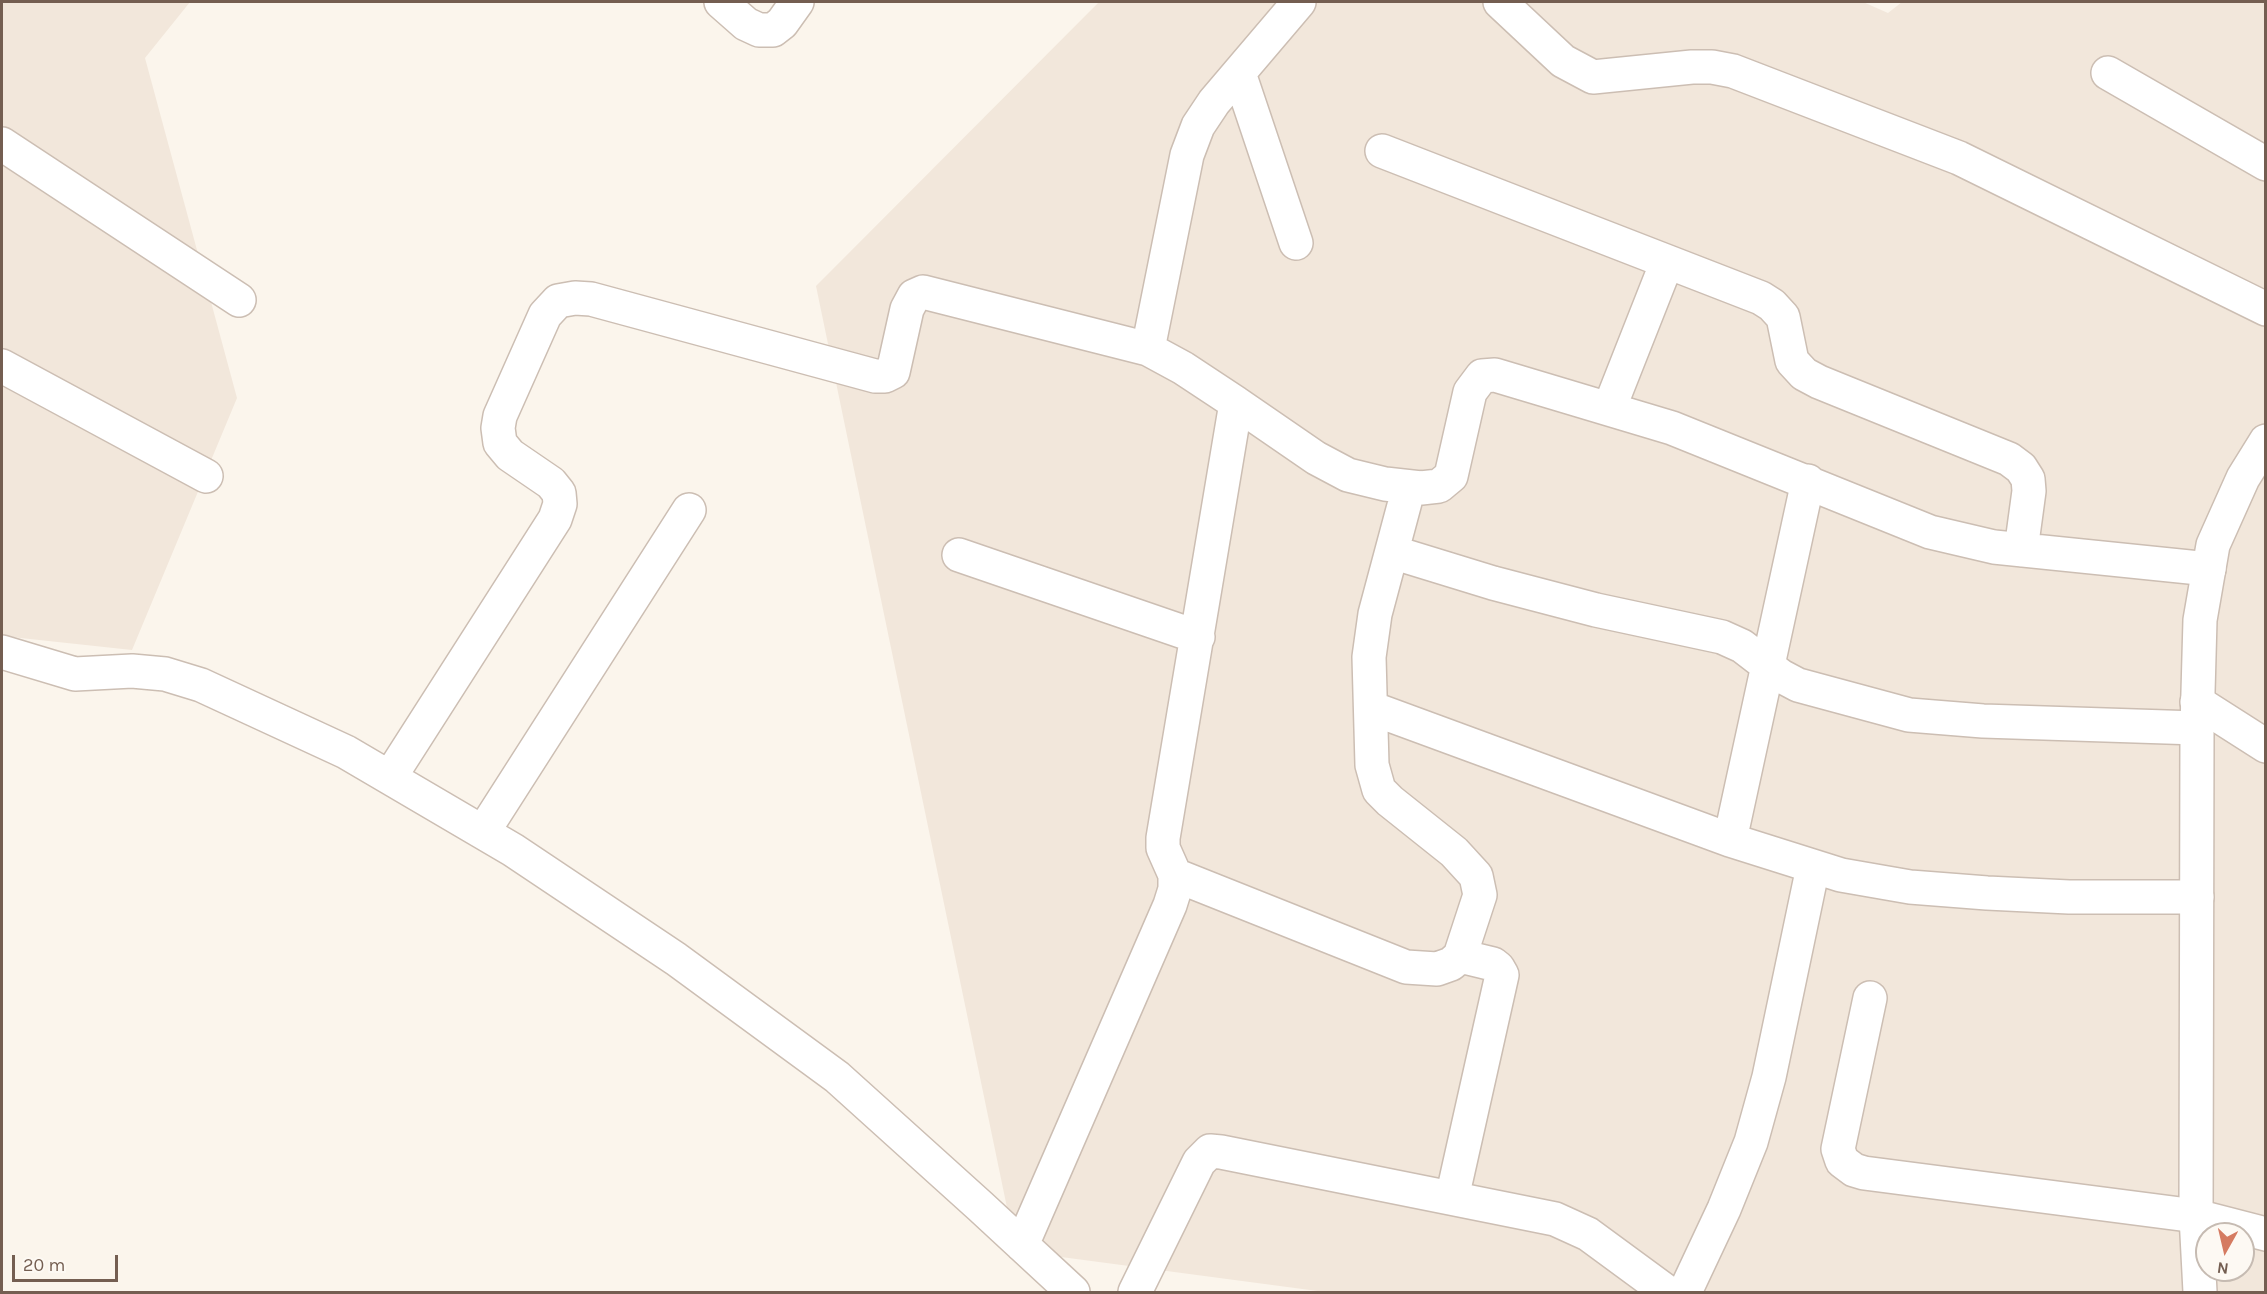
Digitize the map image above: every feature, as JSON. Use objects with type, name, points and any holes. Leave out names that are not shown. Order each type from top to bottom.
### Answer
[{"type":"street","points":[[721,2],[746,24],[759,30],[773,30],[782,24],[797,2]]},
{"type":"street","points":[[1148,350],[1187,156],[1198,126],[1214,102],[1299,2]]},
{"type":"street","points":[[1500,2],[1563,61],[1593,77],[1692,67],[1712,67],[1733,71],[1959,158],[2265,309]]},
{"type":"street","points":[[1239,73],[1296,243]]},
{"type":"street","points":[[2108,73],[2265,164]]},
{"type":"street","points":[[2,144],[239,300]]},
{"type":"street","points":[[1382,151],[1761,298],[1772,305],[1783,317],[1792,361],[1804,374],[2009,459],[2022,468],[2028,479],[2029,491],[2021,550]]},
{"type":"street","points":[[1610,409],[1667,262]]},
{"type":"street","points":[[390,777],[555,519],[560,504],[559,493],[552,483],[510,455],[500,443],[498,428],[500,416],[545,315],[558,301],[575,298],[591,299],[876,376],[885,376],[893,372],[907,309],[914,296],[923,292],[1148,350],[1183,368],[1316,458],[1348,475],[1409,487],[1439,486],[1451,476],[1470,392],[1482,376],[1495,375],[1672,428],[1930,532],[1994,547],[2209,569]]},
{"type":"street","points":[[2,366],[206,476]]},
{"type":"street","points":[[1022,1245],[1175,889],[1175,875],[1162,848],[1163,838],[1236,403]]},
{"type":"street","points":[[2200,1293],[2196,1216],[2197,715],[2200,620],[2213,544],[2243,478],[2265,441]]},
{"type":"street","points":[[1730,840],[1808,481]]},
{"type":"street","points":[[1175,875],[1406,967],[1437,969],[1451,964],[1460,956],[1480,895],[1476,876],[1454,852],[1379,790],[1372,765],[1369,657],[1375,614],[1409,487]]},
{"type":"street","points":[[483,832],[689,510]]},
{"type":"street","points":[[1392,552],[1493,583],[1596,610],[1722,638],[1742,646],[1767,667],[1798,685],[1910,715],[1983,721],[2197,715],[2265,746]]},
{"type":"street","points":[[959,555],[1198,637]]},
{"type":"street","points":[[2,652],[75,674],[132,671],[165,674],[201,685],[346,752],[483,832],[676,959],[837,1077],[1073,1293]]},
{"type":"street","points":[[1371,708],[1730,840],[1841,875],[1911,887],[1987,893],[2069,897],[2197,897]]},
{"type":"street","points":[[1685,1293],[1724,1209],[1751,1142],[1769,1077],[1813,867]]},
{"type":"street","points":[[1452,1198],[1502,975],[1493,964],[1460,956]]},
{"type":"street","points":[[1870,998],[1838,1149],[1842,1161],[1854,1170],[2196,1216],[2265,1234]]},
{"type":"street","points":[[1135,1293],[1198,1162],[1210,1151],[1556,1219],[1588,1234],[1667,1293]]},
{"type":"shaded area","points":[[2,2],[190,2],[145,58],[237,398],[132,650],[2,636]]},
{"type":"shaded area","points":[[1099,2],[1863,2],[1888,13],[1902,2],[2265,2],[2265,1292],[1325,1292],[1016,1251],[816,286]]}]
